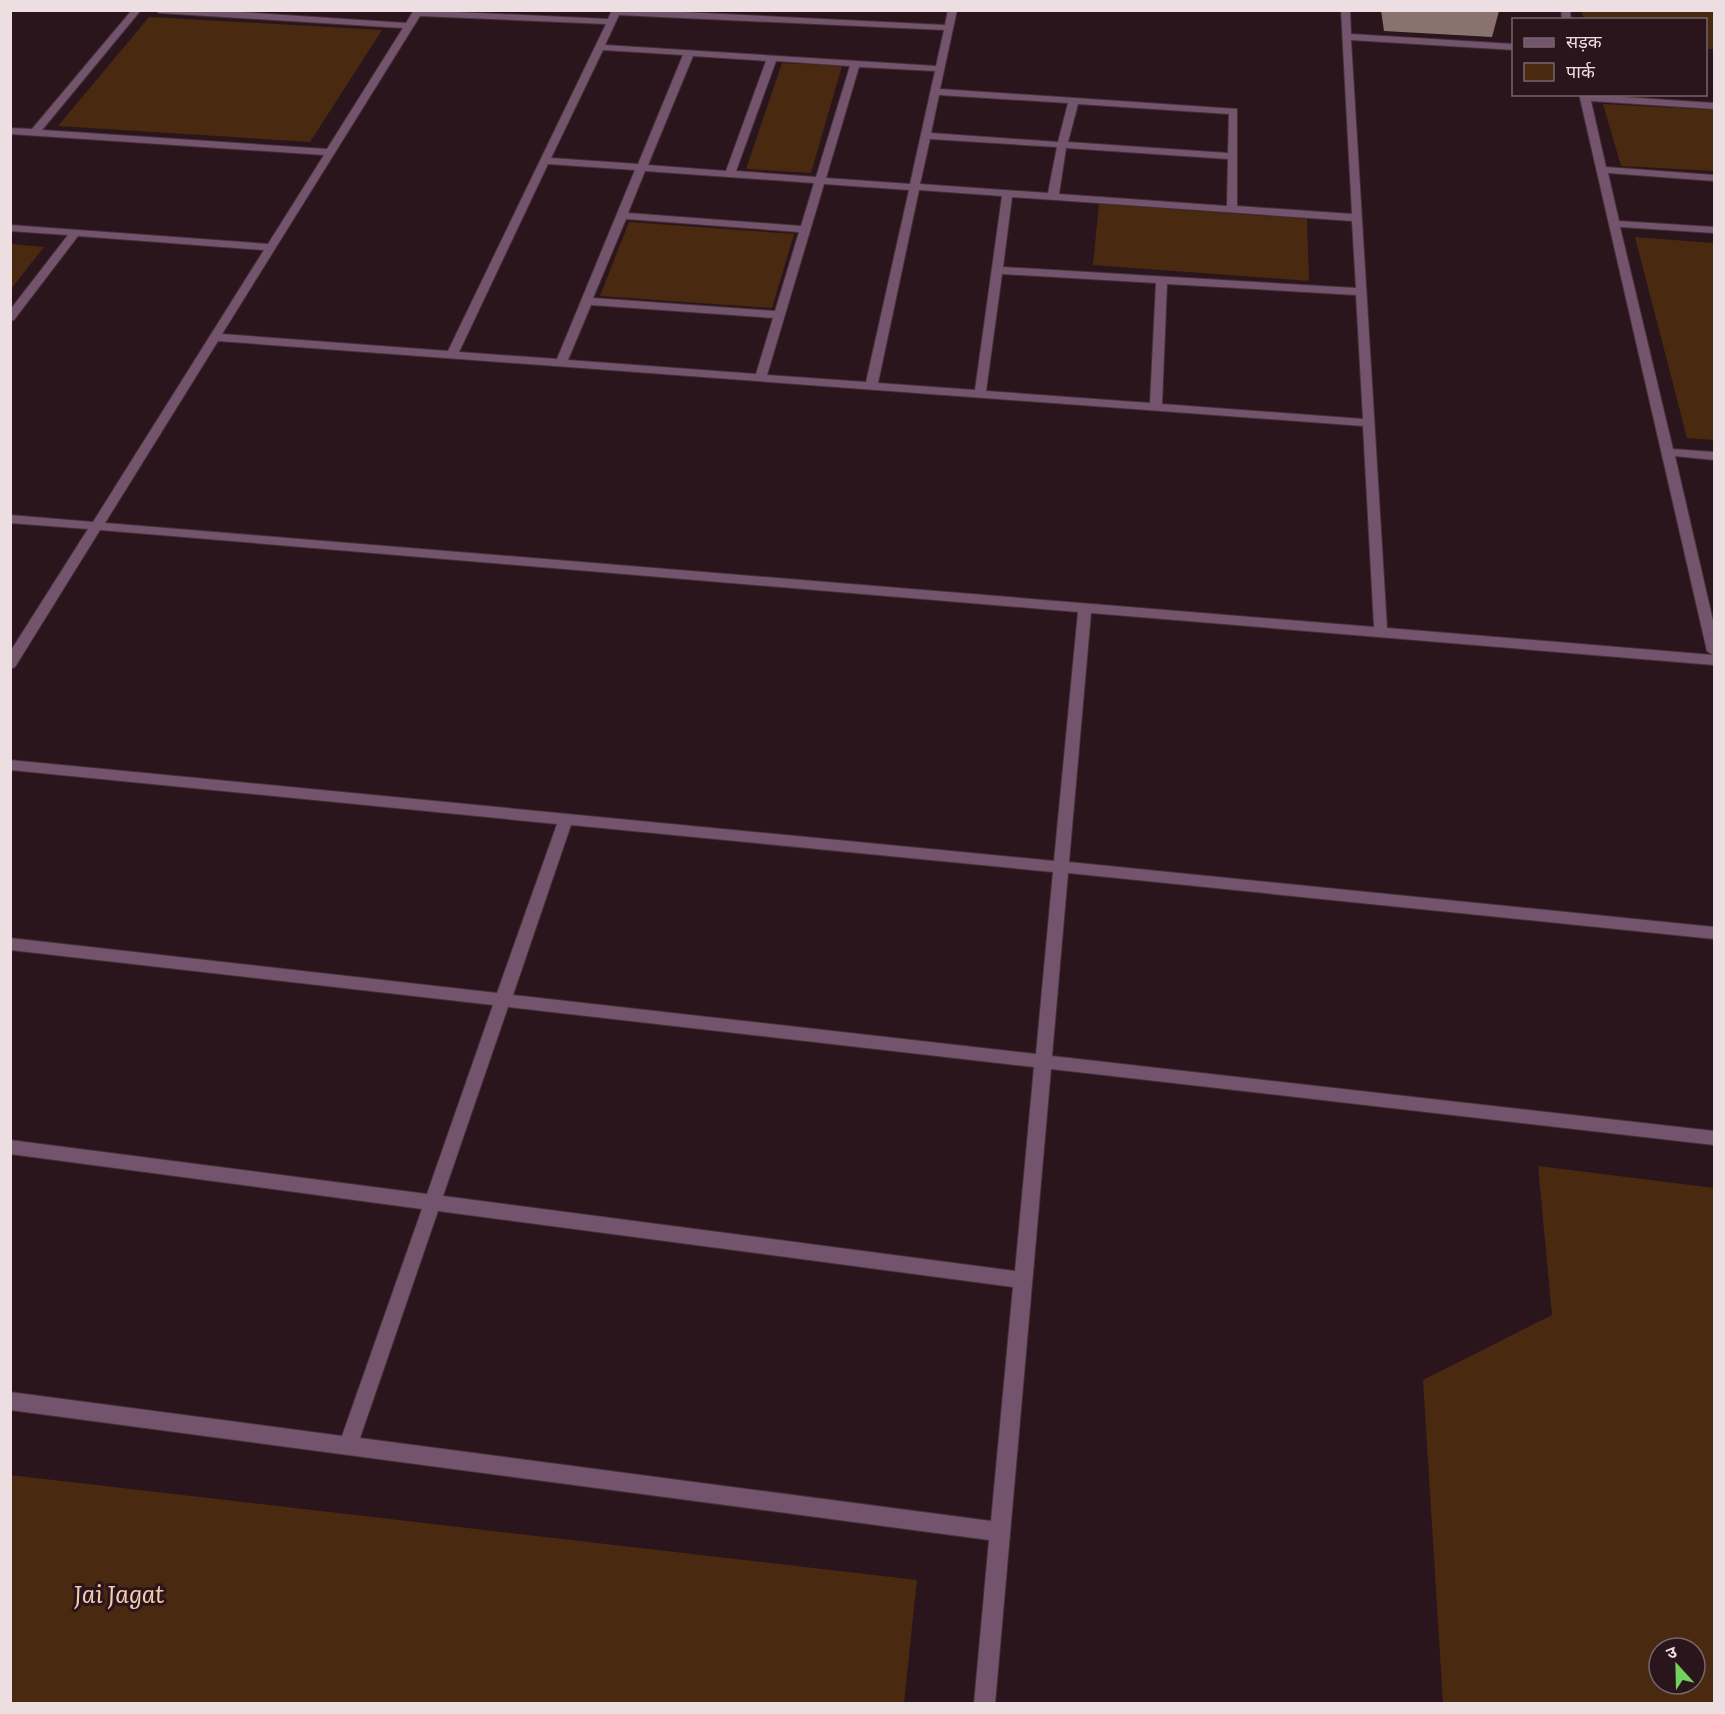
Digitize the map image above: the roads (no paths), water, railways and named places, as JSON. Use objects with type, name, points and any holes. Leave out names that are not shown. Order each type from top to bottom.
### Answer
[{"type":"street","points":[[35,132],[137,10]]},
{"type":"street","points":[[159,10],[409,26]]},
{"type":"street","points":[[859,24],[863,10]]},
{"type":"street","points":[[871,386],[953,10]]},
{"type":"street","points":[[1346,10],[1381,632]]},
{"type":"street","points":[[452,355],[617,11],[699,13],[949,28]]},
{"type":"street","points":[[10,664],[418,12],[612,22]]},
{"type":"street","points":[[1347,37],[1512,47]]},
{"type":"street","points":[[600,47],[941,69]]},
{"type":"street","points":[[561,363],[688,53]]},
{"type":"street","points":[[730,174],[772,58]]},
{"type":"street","points":[[761,377],[855,63]]},
{"type":"street","points":[[935,92],[1233,111],[1232,210]]},
{"type":"street","points":[[1714,106],[1585,96],[1714,651]]},
{"type":"street","points":[[1053,196],[1062,145],[1074,100]]},
{"type":"street","points":[[10,130],[330,152]]},
{"type":"street","points":[[926,136],[1233,156]]},
{"type":"street","points":[[545,161],[1357,218]]},
{"type":"street","points":[[1602,170],[1714,178]]},
{"type":"street","points":[[980,394],[1007,194]]},
{"type":"street","points":[[621,216],[806,229]]},
{"type":"street","points":[[1615,224],[1714,230]]},
{"type":"street","points":[[10,228],[270,247]]},
{"type":"street","points":[[10,318],[75,233]]},
{"type":"street","points":[[996,270],[1361,292]]},
{"type":"street","points":[[1156,407],[1162,280]]},
{"type":"street","points":[[586,301],[780,315]]},
{"type":"street","points":[[214,337],[1369,423]]},
{"type":"street","points":[[1668,452],[1714,456]]},
{"type":"street","points":[[10,519],[1714,660]]},
{"type":"street","points":[[984,1704],[1085,608]]},
{"type":"street","points":[[10,765],[1714,933]]},
{"type":"street","points":[[348,1445],[566,819]]},
{"type":"street","points":[[10,944],[1714,1138]]},
{"type":"street","points":[[10,1148],[1023,1280]]},
{"type":"street","points":[[10,1401],[1000,1532]]},
{"type":"park label","name":"Jai Jagat","points":[[119,1595]]}]
